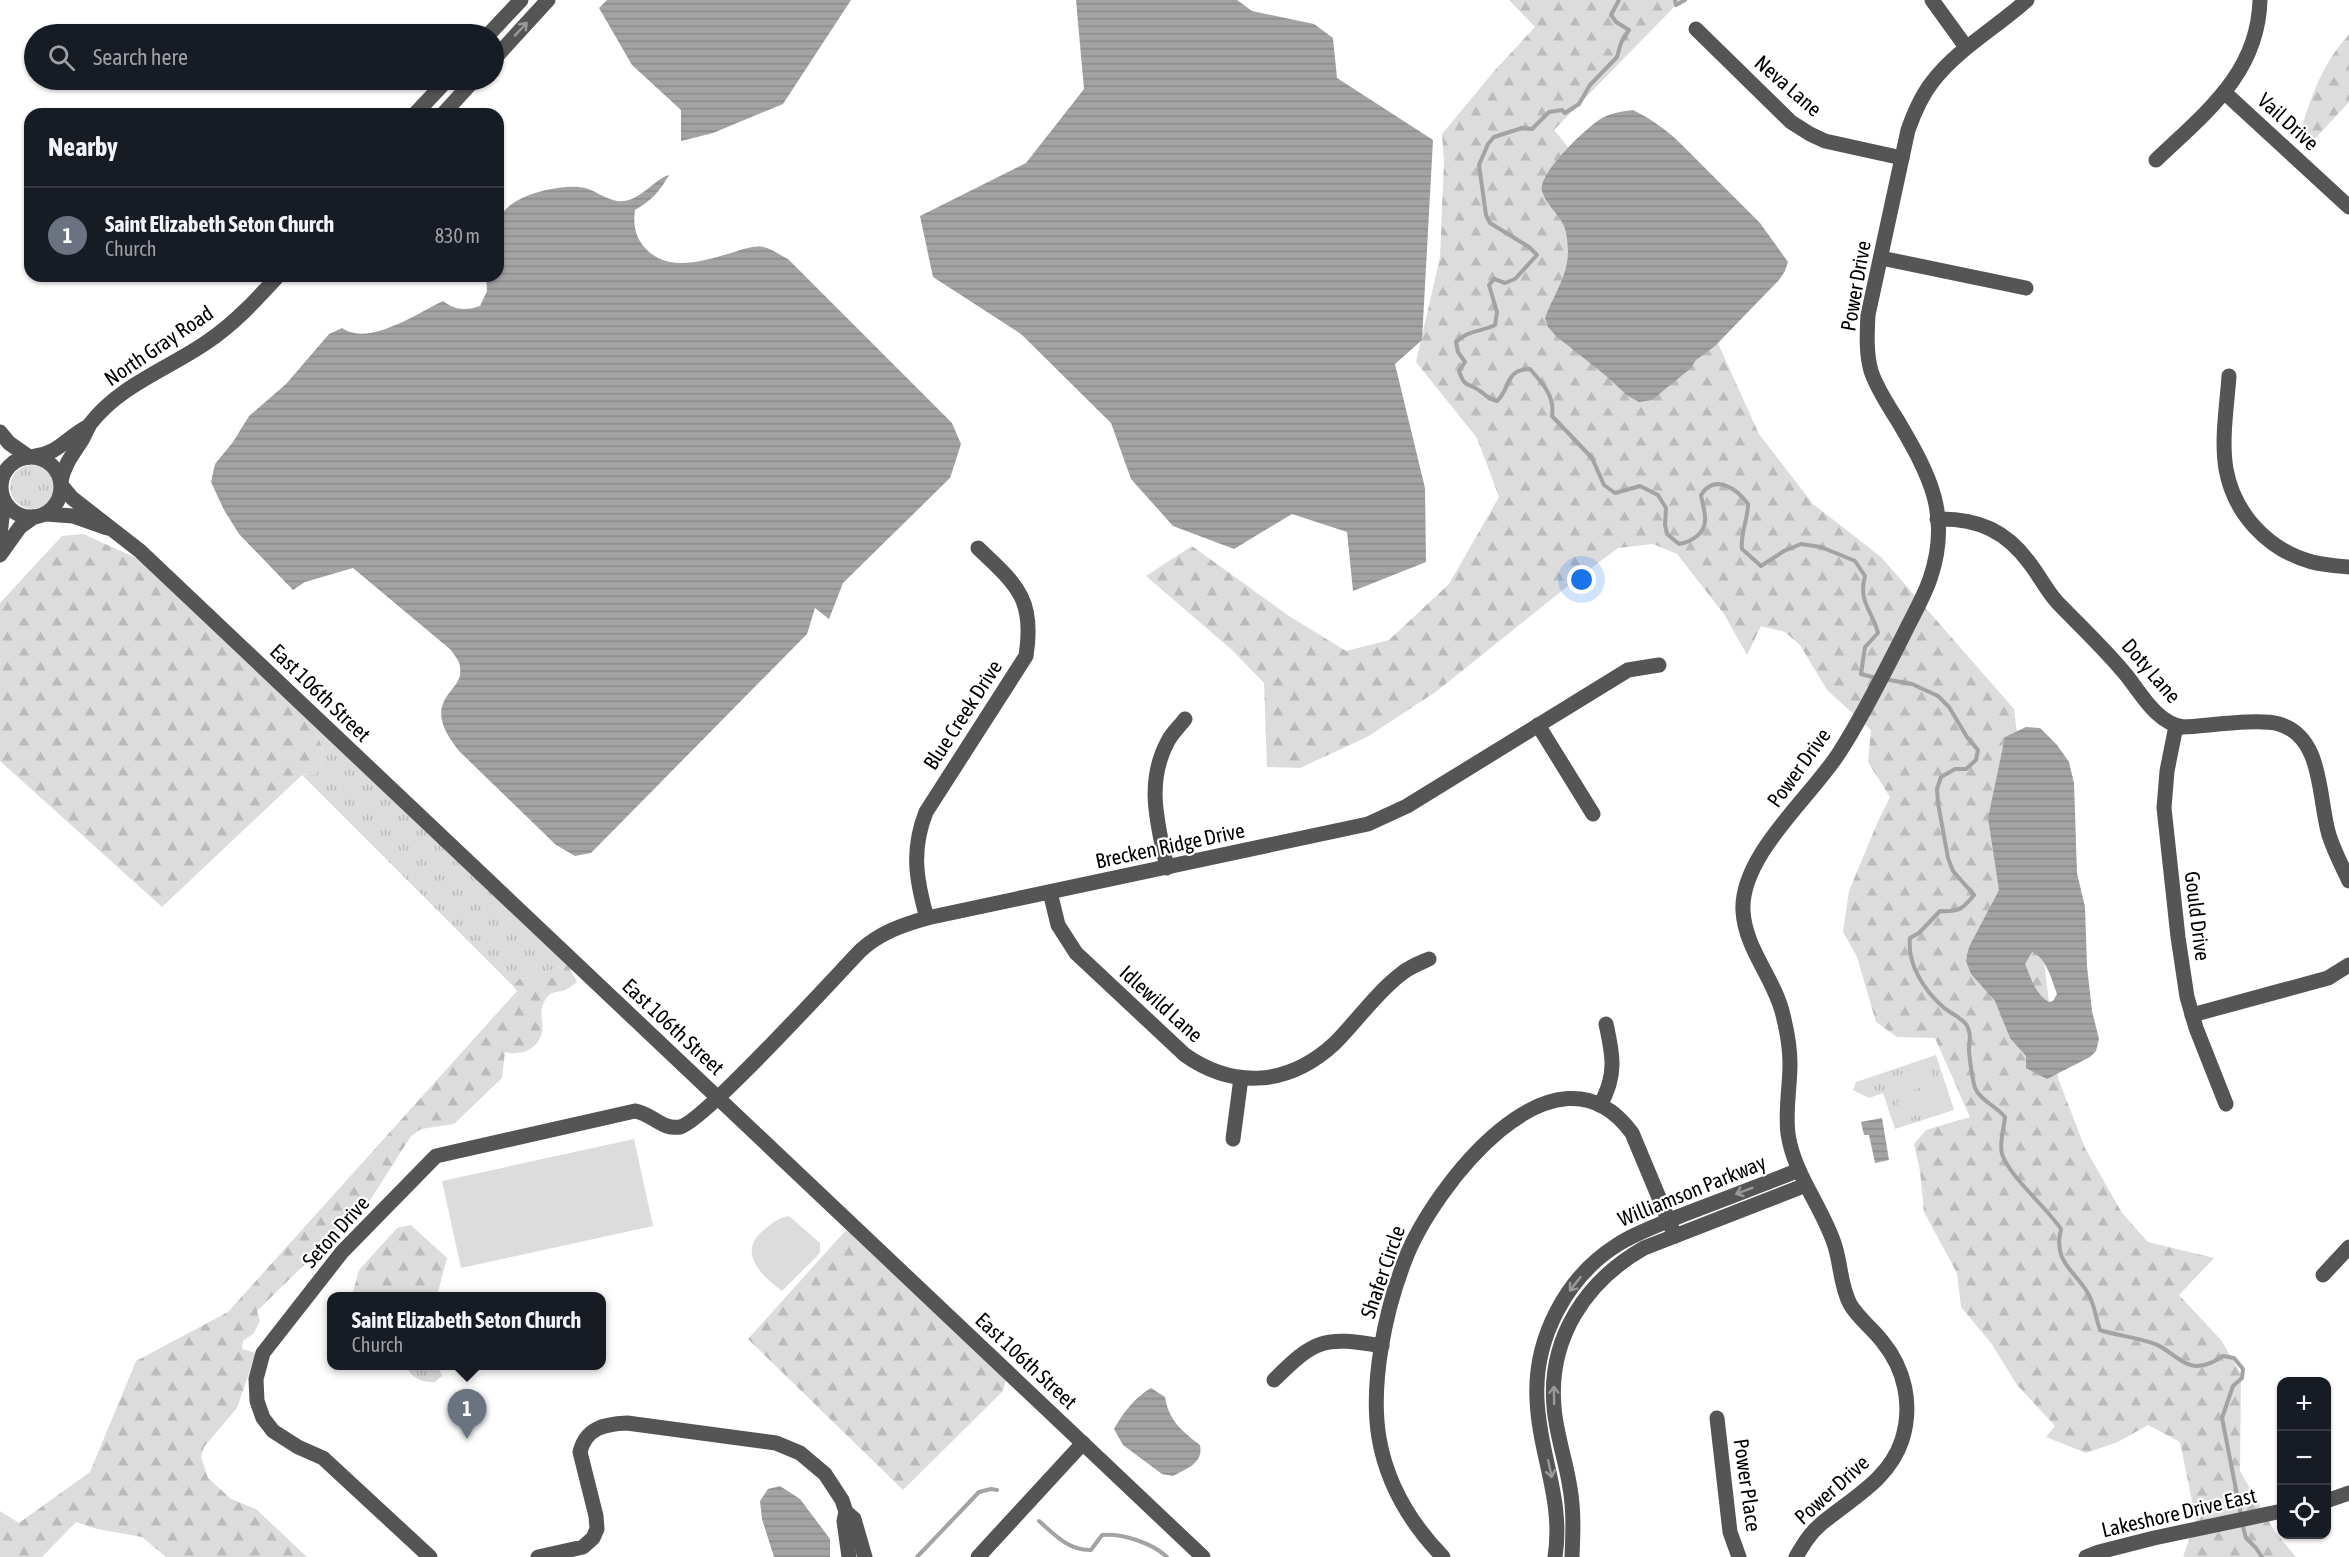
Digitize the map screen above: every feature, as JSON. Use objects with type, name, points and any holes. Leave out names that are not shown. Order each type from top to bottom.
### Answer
[{"type":"street","points":[[498,24],[521,0]]},
{"type":"street","points":[[504,48],[548,0]]},
{"type":"street","points":[[1932,0],[1966,47]]},
{"type":"street","name":"Power Drive","points":[[1796,1557],[1807,1539],[1819,1526],[1869,1487],[1891,1463],[1904,1434],[1908,1407],[1904,1381],[1897,1363],[1882,1341],[1851,1305],[1844,1287],[1833,1241],[1791,1151],[1787,1131],[1790,1062],[1786,1027],[1776,994],[1748,937],[1744,922],[1744,890],[1760,853],[1824,776],[1896,649],[1930,579],[1938,532],[1936,499],[1929,476],[1871,371],[1867,344],[1868,315],[1908,130],[1922,97],[1932,82],[1966,47],[2027,0]]},
{"type":"street","points":[[2156,160],[2224,92],[2247,60],[2258,28],[2260,0]]},
{"type":"street","name":"Neva Lane","points":[[1696,29],[1791,122],[1810,134],[1825,141],[1902,158]]},
{"type":"street","points":[[421,108],[438,90]]},
{"type":"street","points":[[448,108],[465,90]]},
{"type":"street","name":"Vail Drive","points":[[2224,92],[2349,207]]},
{"type":"street","points":[[1881,258],[2026,288]]},
{"type":"street","name":"North Gray Road","points":[[61,484],[66,465],[89,426],[104,409],[132,387],[219,333],[272,282]]},
{"type":"street","points":[[2229,376],[2224,443],[2226,468],[2233,494],[2243,514],[2256,530],[2277,546],[2298,557],[2314,563],[2349,567]]},
{"type":"street","name":"North Gray Road","points":[[31,457],[51,453],[77,432],[89,426]]},
{"type":"street","points":[[0,432],[13,446],[31,457]]},
{"type":"street","points":[[0,454],[4,466],[1,485],[4,500],[3,525],[0,535]]},
{"type":"street","points":[[0,555],[20,527],[56,505],[61,484],[54,467],[41,458],[19,459],[10,465],[2,478]]},
{"type":"street","name":"East 106th Street","points":[[61,484],[72,498],[140,551],[1203,1557]]},
{"type":"street","points":[[4,500],[16,513],[40,515]]},
{"type":"street","name":"East 106th Street","points":[[40,515],[73,516],[112,530]]},
{"type":"street","name":"Doty Lane","points":[[1937,519],[1958,518],[1977,522],[1997,531],[2014,544],[2031,564],[2056,602],[2114,659],[2154,710],[2176,726],[2267,722],[2288,728],[2297,734],[2312,754],[2329,835],[2349,881]]},
{"type":"street","name":"Blue Creek Drive","points":[[927,918],[916,862],[918,831],[926,812],[1026,656],[1029,637],[1028,616],[1023,598],[1009,578],[978,548]]},
{"type":"street","name":"Brecken Ridge Drive","points":[[718,1098],[869,942],[903,925],[1368,824],[1407,806],[1628,670],[1659,664]]},
{"type":"street","points":[[1167,868],[1155,813],[1155,778],[1168,741],[1185,719]]},
{"type":"street","points":[[1538,725],[1593,814]]},
{"type":"street","name":"Gould Drive","points":[[2176,726],[2167,771],[2164,808],[2165,833],[2183,971],[2192,1015],[2226,1104]]},
{"type":"street","name":"Idlewild Lane","points":[[1050,892],[1058,925],[1071,946],[1087,964],[1185,1055],[1198,1064],[1228,1076],[1270,1078],[1311,1062],[1334,1043],[1397,977],[1429,959]]},
{"type":"street","points":[[2192,1015],[2328,978],[2349,965]]},
{"type":"street","points":[[1600,1105],[1608,1092],[1613,1066],[1613,1052],[1606,1023]]},
{"type":"street","points":[[1233,1139],[1241,1078]]},
{"type":"street","name":"Seton Drive","points":[[430,1557],[323,1458],[273,1431],[263,1418],[258,1401],[256,1379],[264,1353],[342,1252],[436,1156],[635,1111],[667,1127],[678,1127],[692,1122],[718,1098]]},
{"type":"street","name":"Shafer Circle","points":[[1443,1557],[1408,1514],[1393,1484],[1383,1454],[1377,1424],[1382,1346],[1391,1304],[1405,1260],[1421,1224],[1462,1168],[1503,1129],[1524,1112],[1550,1101],[1566,1099],[1600,1105],[1622,1120],[1632,1132],[1675,1236]]},
{"type":"street","name":"Williamson Parkway","points":[[1555,1557],[1557,1506],[1537,1399],[1540,1367],[1548,1334],[1562,1302],[1576,1282],[1596,1262],[1628,1239],[1798,1170]]},
{"type":"street","name":"Williamson Parkway","points":[[1572,1557],[1572,1503],[1554,1407],[1555,1372],[1562,1344],[1573,1316],[1601,1278],[1632,1255],[1806,1185]]},
{"type":"street","points":[[2322,1275],[2349,1246]]},
{"type":"street","points":[[1274,1380],[1296,1357],[1312,1347],[1329,1342],[1348,1341],[1382,1346]]},
{"type":"street","name":"Power Place","points":[[1717,1418],[1730,1532],[1740,1557]]},
{"type":"street","points":[[538,1557],[583,1547],[593,1538],[597,1529],[596,1516],[580,1452],[587,1436],[603,1425],[627,1423],[776,1443],[806,1457],[825,1474],[835,1487],[846,1512],[854,1519],[864,1557]]},
{"type":"street","points":[[980,1556],[1083,1443]]},
{"type":"street","points":[[2331,1499],[2349,1493]]},
{"type":"street","points":[[846,1512],[843,1521],[849,1557]]},
{"type":"street","name":"Lakeshore Drive East","points":[[2086,1557],[2154,1538],[2277,1512]]},
{"type":"green space","points":[[1509,0],[1681,0],[1554,130],[1702,308],[1759,434],[1813,504],[1881,557],[2014,709],[2058,1078],[2085,1148],[2122,1213],[2148,1242],[2214,1258],[2179,1295],[2221,1340],[2241,1374],[2240,1471],[2277,1534],[2277,1539],[2281,1539],[2296,1557],[2183,1557],[2196,1520],[2180,1442],[2148,1425],[2118,1442],[2086,1453],[2046,1437],[2055,1426],[2017,1385],[1991,1343],[1961,1307],[1957,1273],[1924,1212],[1920,1171],[1914,1144],[1926,1130],[1970,1117],[1935,1038],[1897,1037],[1876,1022],[1857,957],[1843,932],[1849,891],[1890,797],[1868,762],[1871,730],[1827,690],[1800,645],[1785,632],[1761,626],[1747,655],[1724,614],[1677,554],[1653,544],[1618,548],[1437,691],[1367,737],[1300,768],[1267,767],[1264,683],[1232,650],[1146,576],[1192,546],[1289,616],[1346,651],[1389,640],[1449,584],[1499,497],[1477,438],[1416,362],[1440,257],[1444,161],[1442,134],[1495,70],[1535,27]]},
{"type":"green space","points":[[2349,34],[2349,102],[2310,144],[2300,132],[2309,105],[2331,57]]},
{"type":"green space","points":[[32,465],[41,466],[48,471],[53,478],[53,496],[48,503],[41,508],[32,509],[23,508],[16,503],[11,496],[10,487],[11,478],[16,471],[23,466]]},
{"type":"green space","points":[[83,534],[152,565],[310,721],[322,748],[323,760],[316,774],[302,775],[162,907],[0,761],[0,603],[62,536]]},
{"type":"green space","points":[[310,721],[568,965],[519,979],[513,986],[302,775],[316,774],[323,760],[320,741]]},
{"type":"green space","points":[[568,965],[577,982],[565,990],[551,994],[545,1000],[542,1008],[542,1032],[537,1043],[523,1052],[505,1052],[502,1078],[454,1124],[421,1129],[411,1136],[367,1205],[358,1210],[257,1311],[260,1321],[254,1333],[243,1341],[242,1349],[256,1353],[237,1408],[204,1447],[201,1457],[208,1478],[231,1499],[256,1509],[307,1557],[166,1557],[142,1537],[97,1529],[76,1522],[42,1557],[0,1557],[0,1511],[19,1523],[90,1472],[136,1361],[228,1312],[517,991],[513,986],[519,979]]},
{"type":"green space","points":[[1936,1055],[1954,1110],[1895,1129],[1883,1093],[1869,1098],[1853,1090],[1856,1082]]},
{"type":"green space","points":[[1928,1065],[1934,1083],[1895,1096],[1889,1078]]},
{"type":"green space","points":[[1936,1089],[1937,1093],[1943,1091],[1947,1101],[1941,1103],[1942,1107],[1903,1120],[1902,1116],[1895,1118],[1892,1107],[1898,1105],[1897,1102]]},
{"type":"green space","points":[[634,1139],[653,1226],[461,1268],[442,1181]]},
{"type":"green space","points":[[789,1216],[820,1243],[820,1253],[782,1291],[760,1271],[752,1255],[752,1247],[756,1238],[767,1227],[778,1219]]},
{"type":"green space","points":[[411,1225],[447,1258],[438,1292],[353,1292],[359,1270],[397,1228]]},
{"type":"green space","points":[[846,1230],[1006,1379],[1003,1391],[903,1490],[748,1339]]},
{"type":"green space","points":[[408,1370],[440,1370],[442,1376],[435,1382],[426,1382],[411,1374]]},
{"type":"shaded area","points":[[607,0],[851,0],[783,104],[713,133],[681,141],[681,110],[632,65],[599,8]]},
{"type":"shaded area","points":[[1076,0],[1237,0],[1252,11],[1314,24],[1333,38],[1337,78],[1433,140],[1422,340],[1395,364],[1425,488],[1426,562],[1353,591],[1347,532],[1292,514],[1234,549],[1173,526],[1131,479],[1111,423],[1021,334],[933,277],[920,216],[1026,163],[1084,89]]},
{"type":"shaded area","points":[[1633,110],[1657,124],[1679,142],[1760,223],[1788,262],[1779,280],[1715,346],[1652,400],[1639,402],[1628,396],[1548,327],[1545,318],[1562,279],[1568,250],[1564,226],[1546,201],[1542,191],[1543,183],[1555,162],[1586,131],[1606,116]]},
{"type":"shaded area","points":[[669,175],[655,195],[635,210],[636,230],[645,248],[654,256],[675,263],[698,262],[755,247],[769,249],[788,259],[952,423],[961,444],[950,478],[843,583],[829,619],[815,608],[807,634],[591,853],[575,856],[556,845],[459,751],[449,737],[442,723],[442,708],[460,674],[459,663],[451,650],[353,568],[305,582],[293,590],[239,534],[224,510],[211,482],[215,464],[233,442],[249,416],[286,384],[329,334],[342,328],[353,333],[379,331],[407,320],[443,301],[460,309],[480,306],[487,291],[486,282],[504,282],[504,211],[511,205],[545,190],[569,187],[584,188],[612,200],[625,201],[639,195]]},
{"type":"shaded area","points":[[2026,727],[2040,728],[2057,745],[2069,762],[2074,783],[2077,873],[2085,907],[2087,966],[2092,1011],[2099,1039],[2096,1051],[2090,1057],[2047,1079],[2026,1068],[2026,1056],[2010,1038],[1995,1001],[1971,974],[1966,961],[1969,947],[1999,890],[1988,818],[2005,737]],"holes":[[[2032,952],[2045,964],[2053,982],[2057,994],[2053,1001],[2049,1002],[2040,995],[2025,964]]]},
{"type":"shaded area","points":[[1882,1118],[1889,1160],[1875,1163],[1869,1135],[1864,1135],[1861,1122]]},
{"type":"shaded area","points":[[1151,1388],[1165,1397],[1173,1419],[1200,1445],[1201,1451],[1197,1461],[1173,1476],[1162,1474],[1123,1445],[1114,1429],[1130,1406]]},
{"type":"shaded area","points":[[780,1486],[800,1499],[830,1539],[830,1557],[774,1557],[762,1519],[760,1501],[768,1489]]},
{"type":"waterway","points":[[1619,0],[1611,15],[1616,22],[1629,30],[1621,43],[1617,57],[1590,85],[1579,104],[1565,113],[1562,110],[1549,112],[1532,129],[1522,128],[1494,137],[1488,144],[1479,165],[1486,215],[1490,223],[1529,247],[1537,255],[1515,279],[1505,283],[1494,279],[1489,285],[1497,312],[1495,325],[1470,333],[1456,342],[1458,352],[1465,362],[1459,371],[1461,377],[1467,384],[1497,401],[1516,372],[1530,369],[1550,396],[1552,416],[1592,458],[1604,485],[1615,493],[1640,486],[1658,495],[1666,508],[1667,534],[1679,544],[1692,539],[1703,529],[1705,517],[1701,495],[1707,488],[1719,484],[1738,493],[1748,504],[1742,549],[1761,566],[1784,551],[1801,544],[1821,547],[1855,561],[1865,576],[1864,599],[1878,633],[1865,647],[1861,674],[1876,678]]},
{"type":"waterway","points":[[1675,0],[1676,5],[1685,0]]},
{"type":"waterway","points":[[1884,679],[1912,684],[1938,696],[1949,707],[1967,737],[1978,750],[1976,760],[1966,769],[1955,769],[1941,777],[1937,789],[1948,858],[1953,871],[1974,895],[1960,909],[1940,911],[1919,933],[1910,938],[1914,967],[1923,985],[1936,1000],[1968,1027],[1975,1088],[2005,1117],[2001,1140],[2002,1154],[2012,1172],[2061,1229],[2059,1240],[2062,1256],[2089,1295],[2100,1330],[2155,1344],[2191,1365],[2204,1365],[2223,1356],[2234,1358],[2243,1369],[2242,1378],[2233,1386],[2222,1418],[2241,1515]]},
{"type":"waterway","points":[[917,1557],[979,1492],[997,1490]]},
{"type":"waterway","points":[[1039,1521],[1069,1545],[1083,1550],[1091,1550],[1102,1535],[1110,1535],[1127,1537],[1145,1543],[1167,1557]]},
{"type":"waterway","points":[[2242,1523],[2246,1538],[2262,1557]]},
{"type":"place","name":"Saint Elizabeth Seton Church","points":[[467,1439]]}]
